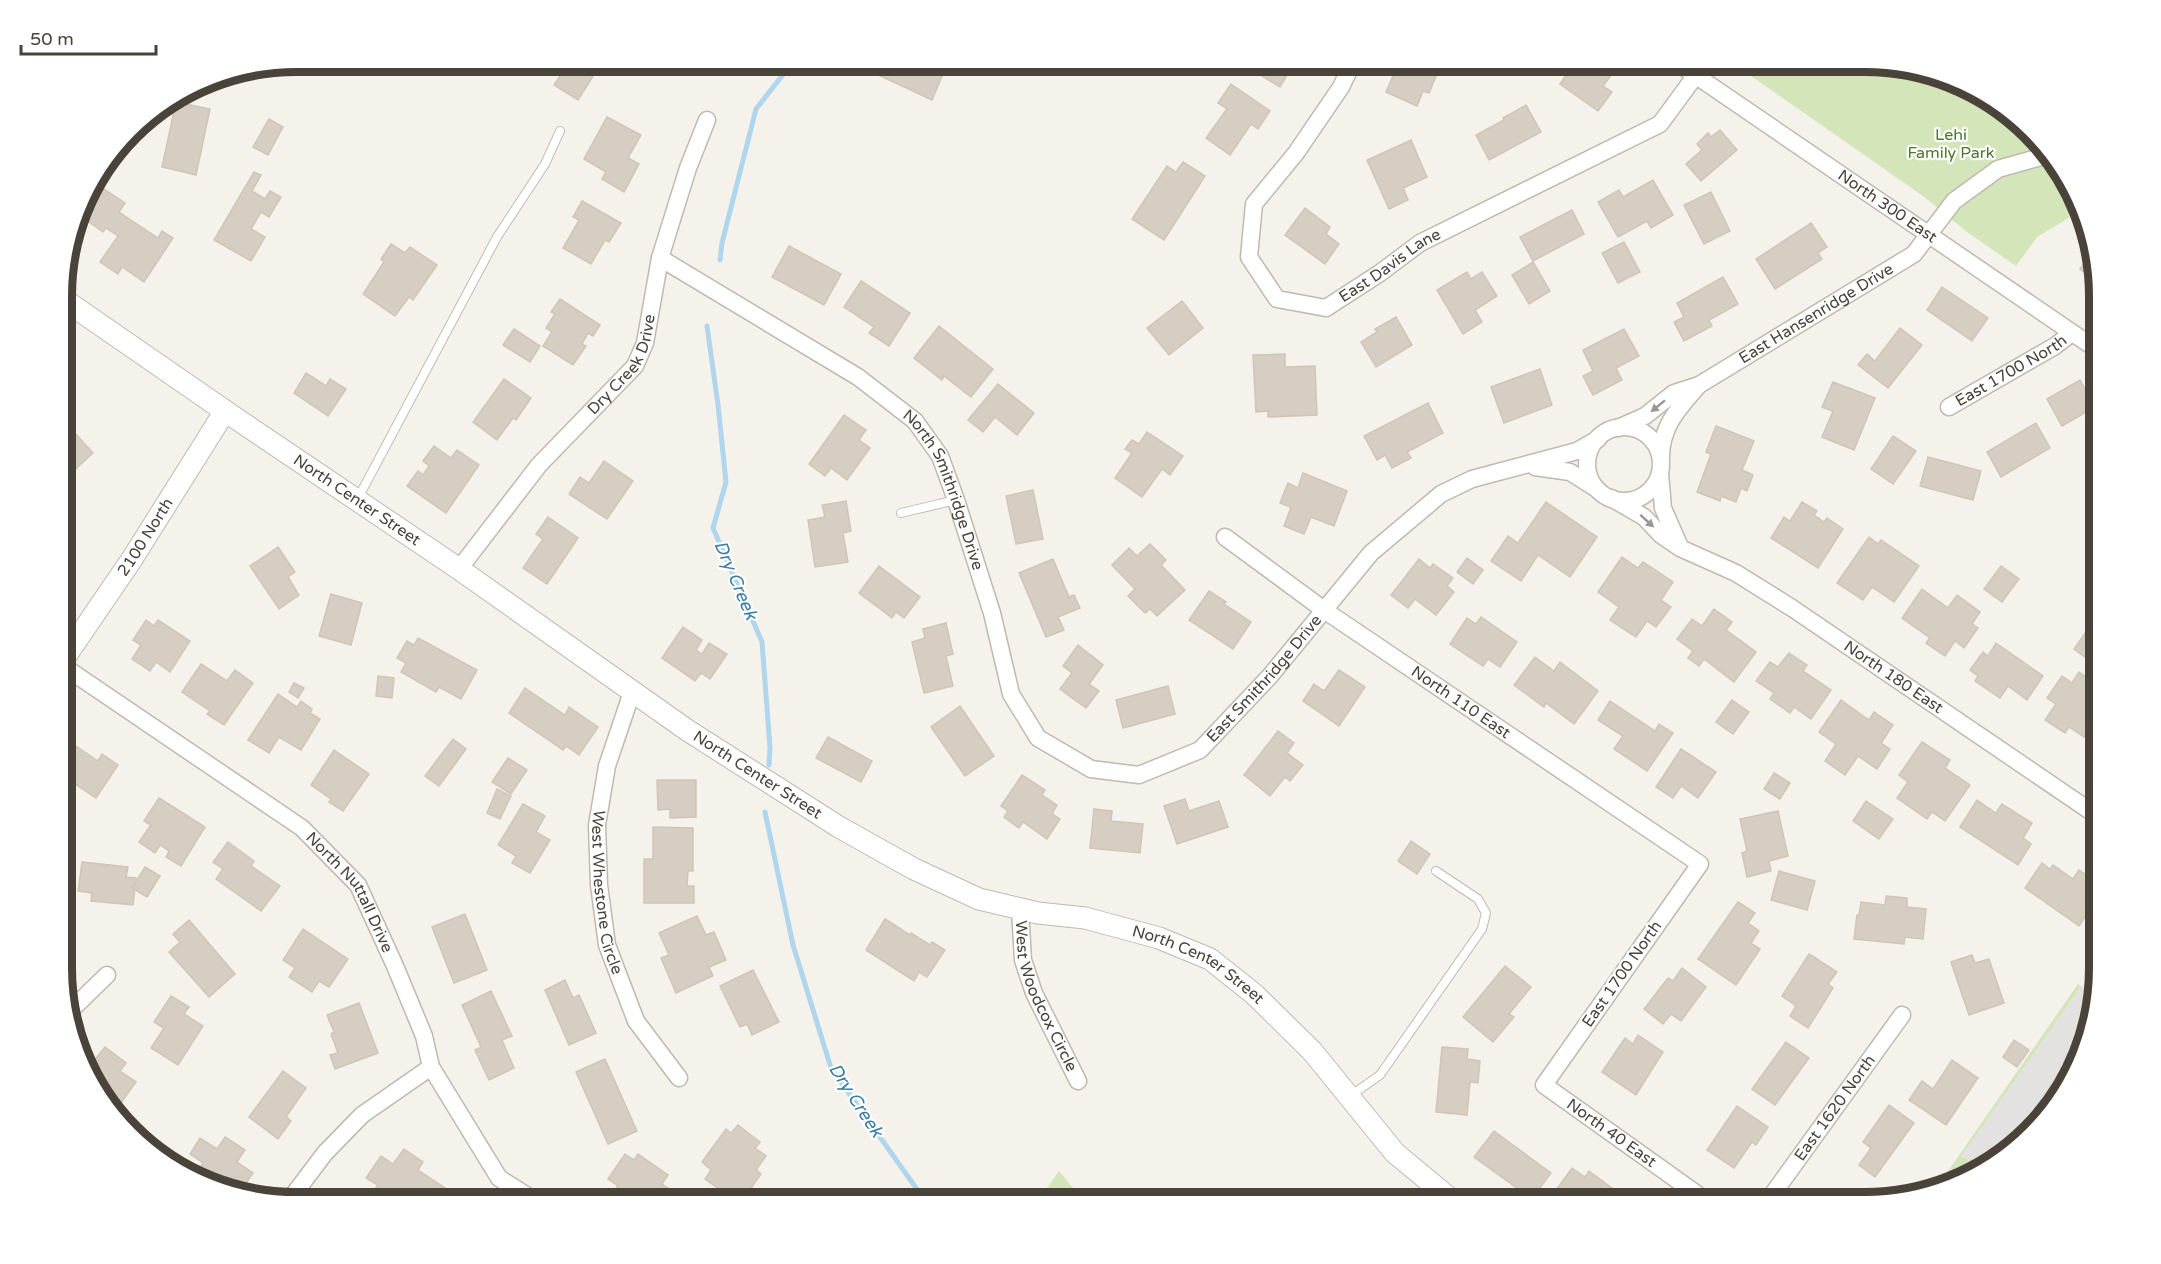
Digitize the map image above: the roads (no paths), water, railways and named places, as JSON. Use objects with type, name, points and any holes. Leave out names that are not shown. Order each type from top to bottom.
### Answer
[{"type":"street","name":"East Davis Lane","points":[[1348,72],[1341,87],[1296,153],[1254,204],[1249,257],[1277,298],[1326,308],[1380,273],[1420,243],[1660,123],[1696,75]]},
{"type":"street","name":"North 300 East","points":[[1691,72],[2089,344]]},
{"type":"street","name":"Dry Creek Drive","points":[[459,569],[539,465],[635,366],[645,343],[660,258],[688,168],[707,120]]},
{"type":"street","name":"East Hansenridge Drive","points":[[1618,428],[1645,416],[1674,393],[1699,385],[1914,254],[1954,201],[1998,170],[2041,157]]},
{"type":"street","name":"North Smithridge Drive","points":[[660,258],[858,377],[915,421],[940,456],[992,614],[1011,694],[1038,738],[1091,769],[1138,775]]},
{"type":"street","name":"North Center Street","points":[[72,305],[459,569],[687,730],[794,799],[896,859],[979,899],[1020,909],[1085,918],[1159,938],[1210,958],[1254,994],[1312,1052],[1395,1153],[1442,1192]]},
{"type":"street","name":"East 1700 North","points":[[1949,407],[2055,346],[2072,333]]},
{"type":"street","name":"East Hansenridge Drive","points":[[1661,468],[1661,444],[1665,432],[1673,416],[1699,385]]},
{"type":"street","name":"2100 North","points":[[72,647],[132,559],[225,411]]},
{"type":"street","points":[[1324,610],[1371,553],[1440,494],[1472,479],[1570,454],[1618,428],[1634,428],[1648,436],[1658,448],[1662,508],[1680,548]]},
{"type":"street","points":[[1598,439],[1593,445],[1588,460],[1590,476],[1604,494]]},
{"type":"street","points":[[1516,468],[1543,467],[1570,472],[1604,494],[1626,501],[1641,496],[1654,486],[1661,468]]},
{"type":"street","name":"North 180 East","points":[[1604,494],[1644,517],[1661,535],[1680,548],[1736,573],[1792,608],[2089,810]]},
{"type":"street","name":"North 110 East","points":[[1226,537],[1324,610],[1700,864]]},
{"type":"street","name":"East Smithridge Drive","points":[[1138,775],[1200,750],[1270,676],[1324,610]]},
{"type":"street","name":"North Nuttall Drive","points":[[72,672],[302,828],[358,885],[424,1036],[431,1067],[499,1178],[521,1192]]},
{"type":"street","name":"West Whestone Circle","points":[[632,692],[607,766],[597,825],[599,885],[607,945],[636,1021],[679,1078]]},
{"type":"street","name":"East 1700 North","points":[[1544,1085],[1700,864]]},
{"type":"street","name":"West Woodcox Circle","points":[[1020,909],[1023,960],[1034,993],[1078,1081]]},
{"type":"street","points":[[75,1006],[107,975]]},
{"type":"street","name":"East 1620 North","points":[[1774,1192],[1902,1015]]},
{"type":"street","points":[[296,1192],[325,1153],[362,1115],[431,1067]]},
{"type":"street","name":"North 40 East","points":[[1544,1085],[1694,1192]]},
{"type":"lane","points":[[357,500],[497,237],[545,165],[560,131]]},
{"type":"lane","points":[[902,513],[956,500]]},
{"type":"lane","points":[[1350,1096],[1380,1075],[1482,929],[1486,913],[1479,899],[1436,871]]},
{"type":"waterway","name":"Dry Creek","points":[[720,260],[722,243],[756,109],[785,72]]},
{"type":"waterway","name":"Dry Creek","points":[[707,326],[726,482],[713,528],[762,642],[770,748],[769,765]]},
{"type":"waterway","name":"Dry Creek","points":[[765,812],[793,945],[831,1068],[919,1192]]},
{"type":"park label","name":"Lehi Family Park","points":[[1951,144]]}]
